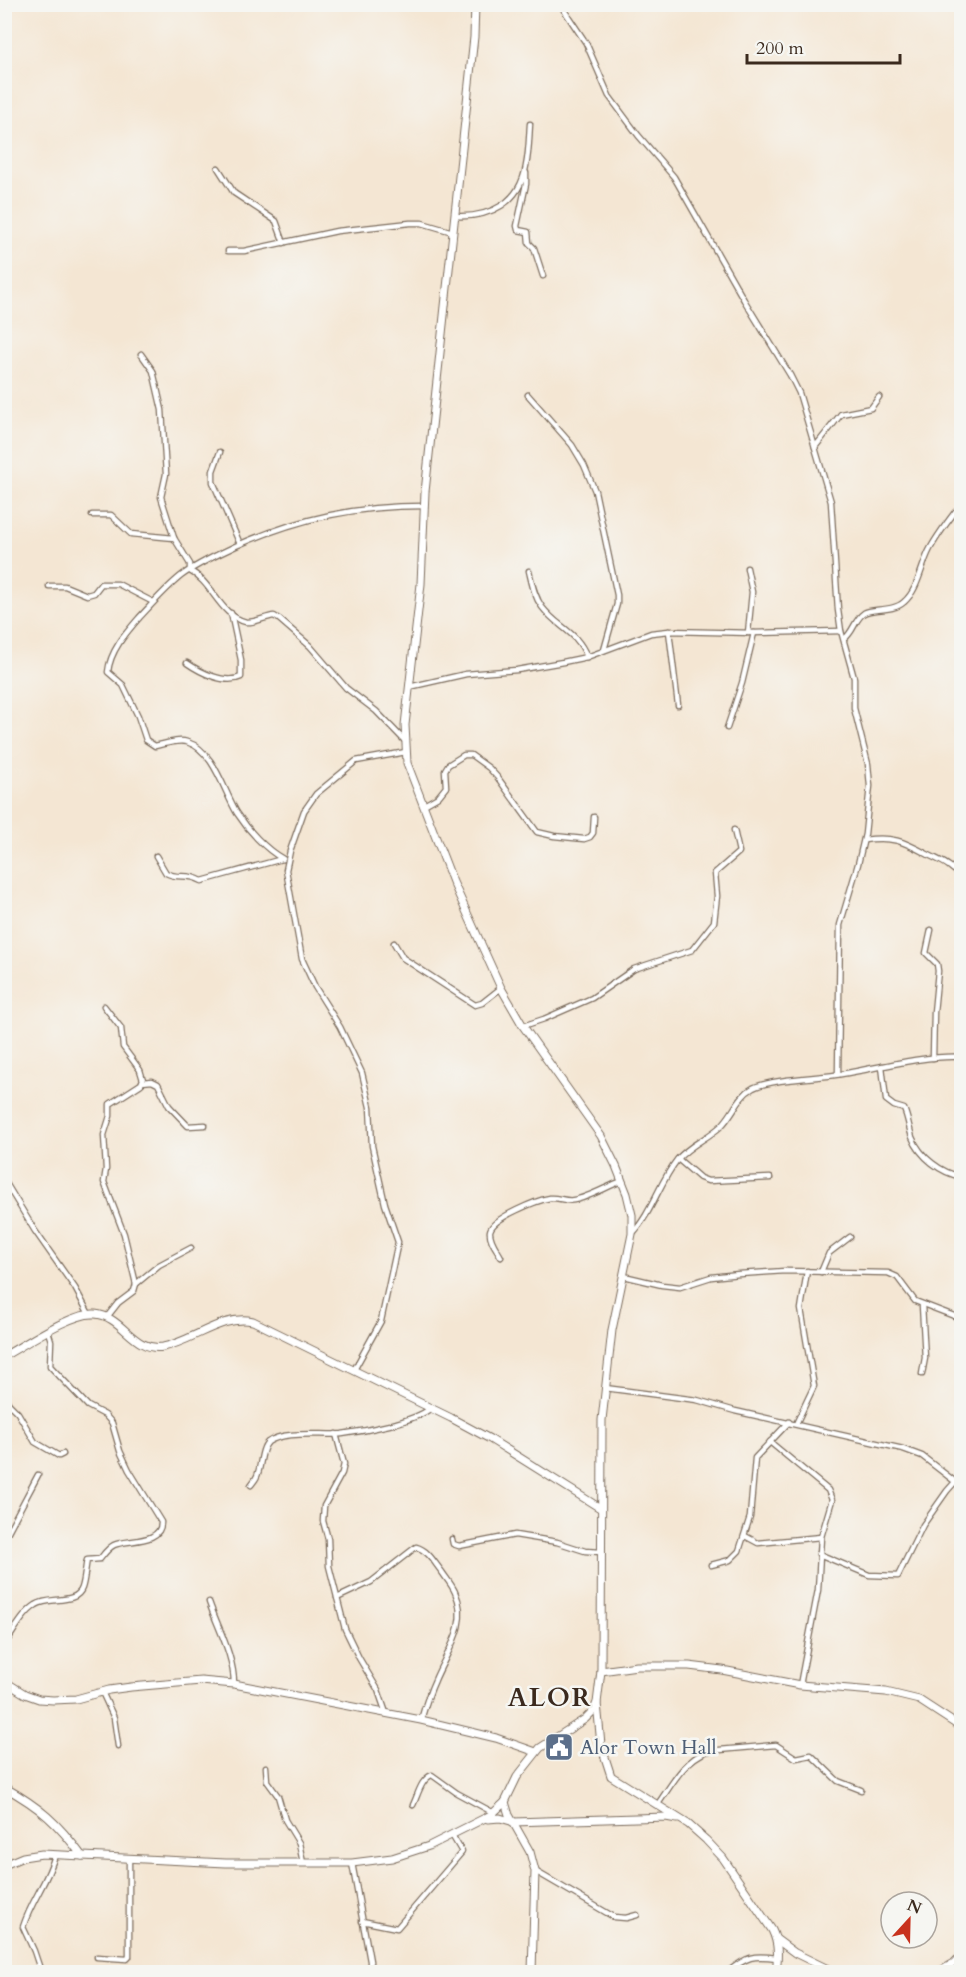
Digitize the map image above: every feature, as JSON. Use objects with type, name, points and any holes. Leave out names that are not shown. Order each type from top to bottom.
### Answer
[{"type":"main road","points":[[476,4],[424,506],[421,584],[405,741],[407,763],[453,882],[501,988],[523,1026],[601,1136],[622,1181],[632,1215],[632,1234],[612,1330],[602,1420],[601,1671],[597,1703],[601,1745],[611,1776],[682,1820],[723,1858],[766,1921],[776,1940],[776,1972]]},
{"type":"main road","points":[[4,1356],[48,1331],[89,1314],[107,1317],[147,1347],[162,1347],[182,1341],[231,1320],[242,1318],[254,1321],[490,1439],[600,1508]]},
{"type":"main road","points":[[601,1671],[637,1666],[689,1666],[800,1685],[886,1692],[919,1700],[962,1728]]},
{"type":"main road","points":[[4,1681],[13,1688],[39,1699],[76,1699],[102,1692],[201,1681],[234,1684],[421,1720],[496,1738],[536,1752]]},
{"type":"main road","points":[[4,1865],[24,1857],[42,1854],[226,1863],[352,1863],[413,1853],[494,1813],[505,1802],[516,1777],[536,1752],[585,1719],[597,1703]]},
{"type":"main road","points":[[4,1787],[23,1797],[54,1820],[82,1856]]},
{"type":"main road","points":[[505,1802],[509,1815],[530,1852],[535,1871],[532,1972]]},
{"type":"main road","points":[[660,1817],[665,1814],[664,1809]]},
{"type":"main road","points":[[480,1820],[500,1818],[514,1822],[660,1817],[682,1820]]},
{"type":"main road","points":[[776,1940],[795,1953],[834,1972]]},
{"type":"main road","points":[[939,1972],[962,1955]]},
{"type":"street","points":[[560,4],[586,43],[609,96],[674,177],[800,393],[831,502],[838,610],[841,631],[854,678],[854,708],[868,764],[870,786],[864,840],[840,925],[838,1074]]},
{"type":"street","points":[[530,124],[526,184],[517,226],[518,230],[528,231],[529,243],[534,248],[543,276]]},
{"type":"street","points":[[218,168],[234,194],[276,221],[284,243]]},
{"type":"street","points":[[455,216],[472,217],[486,214],[510,200],[521,183],[526,168]]},
{"type":"street","points":[[228,251],[244,252],[337,231],[419,222],[453,232]]},
{"type":"street","points":[[141,354],[153,371],[162,410],[166,474],[161,497],[174,537],[190,564],[190,571]]},
{"type":"street","points":[[528,395],[572,445],[595,491],[617,595],[617,604],[604,650]]},
{"type":"street","points":[[815,447],[841,414],[871,408],[879,397]]},
{"type":"street","points":[[220,452],[213,471],[213,482],[240,544]]},
{"type":"street","points":[[285,860],[266,846],[243,821],[217,771],[201,751],[188,742],[177,741],[155,746],[146,740],[128,693],[123,685],[108,672],[118,644],[166,589],[216,555],[240,544],[303,520],[334,513],[365,508],[424,506]]},
{"type":"street","points":[[843,639],[852,632],[866,612],[883,610],[905,601],[917,581],[933,543],[955,512]]},
{"type":"street","points":[[92,515],[111,515],[134,535],[174,537]]},
{"type":"street","points":[[747,568],[752,592],[748,633]]},
{"type":"street","points":[[190,571],[202,580],[221,604],[246,622],[274,616],[279,619],[310,646],[346,688],[376,711],[405,741]]},
{"type":"street","points":[[529,571],[538,601],[553,619],[578,639],[587,657]]},
{"type":"street","points":[[49,586],[65,586],[91,595],[101,584],[118,584],[153,602]]},
{"type":"street","points":[[187,663],[207,674],[236,679],[241,677],[242,660],[231,613]]},
{"type":"street","points":[[409,687],[466,674],[517,670],[587,657],[651,633],[669,631],[754,633],[841,631]]},
{"type":"street","points":[[669,631],[678,705]]},
{"type":"street","points":[[727,728],[742,683],[754,633]]},
{"type":"street","points":[[354,1370],[381,1321],[398,1242],[385,1204],[372,1146],[370,1107],[362,1072],[302,959],[285,860],[304,811],[316,794],[356,761],[406,752]]},
{"type":"street","points":[[424,805],[438,797],[446,787],[445,770],[448,765],[464,755],[471,755],[498,778],[537,832],[584,839],[593,833],[594,817]]},
{"type":"street","points":[[523,1026],[592,998],[634,969],[692,950],[714,922],[717,896],[715,873],[739,852],[734,830]]},
{"type":"street","points":[[864,840],[886,838],[910,843],[942,860],[962,878]]},
{"type":"street","points":[[156,856],[166,873],[177,877],[191,876],[202,881],[285,860]]},
{"type":"street","points":[[931,930],[926,953],[937,964],[938,971],[933,1058]]},
{"type":"street","points":[[394,943],[403,958],[475,1005],[482,1003],[501,988]]},
{"type":"street","points":[[104,1006],[121,1028],[123,1047],[140,1070],[142,1082]]},
{"type":"street","points":[[632,1234],[641,1225],[656,1192],[678,1159],[722,1126],[744,1095],[753,1088],[765,1084],[933,1058],[962,1057]]},
{"type":"street","points":[[882,1066],[886,1100],[904,1109],[917,1147],[946,1172],[962,1177]]},
{"type":"street","points":[[107,1317],[118,1303],[134,1291],[136,1284],[124,1234],[104,1182],[106,1168],[104,1129],[109,1120],[110,1104],[142,1082],[152,1081],[158,1084],[169,1106],[188,1126],[205,1125]]},
{"type":"street","points":[[678,1159],[699,1178],[708,1181],[770,1178]]},
{"type":"street","points":[[4,1180],[35,1231],[75,1288],[89,1314]]},
{"type":"street","points":[[501,1257],[491,1239],[490,1231],[494,1224],[542,1200],[559,1198],[574,1200],[622,1181]]},
{"type":"street","points":[[821,1272],[829,1253],[850,1237]]},
{"type":"street","points":[[136,1284],[159,1265],[191,1248]]},
{"type":"street","points":[[796,1424],[814,1386],[801,1310],[807,1271]]},
{"type":"street","points":[[624,1276],[680,1287],[711,1278],[739,1274],[864,1271],[894,1275],[901,1281],[910,1297],[922,1305],[962,1319]]},
{"type":"street","points":[[922,1305],[925,1358],[922,1374]]},
{"type":"street","points":[[4,1645],[34,1606],[43,1601],[73,1598],[78,1595],[82,1588],[87,1560],[100,1559],[111,1546],[140,1541],[152,1535],[161,1526],[124,1461],[112,1423],[105,1415],[81,1400],[50,1366],[51,1341],[48,1331]]},
{"type":"street","points":[[605,1388],[697,1400],[735,1411],[903,1449],[922,1456],[962,1487]]},
{"type":"street","points":[[4,1394],[35,1442],[59,1456],[63,1454]]},
{"type":"street","points":[[4,1413],[8,1403]]},
{"type":"street","points":[[251,1485],[258,1476],[265,1447],[269,1442],[282,1437],[336,1434],[413,1418],[431,1408]]},
{"type":"street","points":[[711,1565],[730,1560],[739,1551],[745,1536],[754,1491],[754,1464],[759,1453],[789,1422]]},
{"type":"street","points":[[336,1434],[344,1464],[342,1473],[324,1506],[323,1521],[328,1539],[329,1566],[345,1629],[378,1690],[386,1713]]},
{"type":"street","points":[[770,1442],[831,1494],[830,1513],[821,1537],[818,1590],[800,1685]]},
{"type":"street","points":[[4,1539],[38,1474]]},
{"type":"street","points":[[819,1554],[869,1575],[898,1576],[923,1525],[946,1491],[956,1482]]},
{"type":"street","points":[[452,1539],[453,1544],[459,1546],[509,1535],[520,1535],[557,1542],[585,1551],[601,1552]]},
{"type":"street","points":[[745,1536],[758,1543],[821,1537]]},
{"type":"street","points":[[337,1598],[371,1582],[416,1547],[431,1557],[455,1591],[460,1623],[453,1647],[435,1679],[421,1720]]},
{"type":"street","points":[[209,1602],[230,1659],[234,1684]]},
{"type":"street","points":[[102,1692],[114,1718],[118,1746]]},
{"type":"street","points":[[658,1804],[685,1766],[699,1754],[708,1751],[776,1745],[799,1759],[808,1755],[815,1757],[837,1780],[861,1790]]},
{"type":"street","points":[[266,1767],[267,1781],[278,1796],[285,1820],[299,1843],[303,1863]]},
{"type":"street","points":[[413,1805],[422,1783],[426,1777],[432,1775],[457,1793],[494,1813]]},
{"type":"street","points":[[362,1921],[397,1928],[462,1852],[452,1835]]},
{"type":"street","points":[[41,1972],[23,1927],[46,1882],[56,1855]]},
{"type":"street","points":[[97,1957],[129,1958],[129,1859]]},
{"type":"street","points":[[352,1863],[370,1961],[367,1972]]},
{"type":"street","points":[[535,1871],[614,1917],[626,1918],[637,1915]]},
{"type":"street","points":[[728,1972],[752,1956],[777,1958]]},
{"type":"street","points":[[211,1972],[216,1972]]},
{"type":"place","name":"Alor Town Hall","points":[[559,1747]]},
{"type":"district","name":"ALOR","points":[[550,1697]]}]
